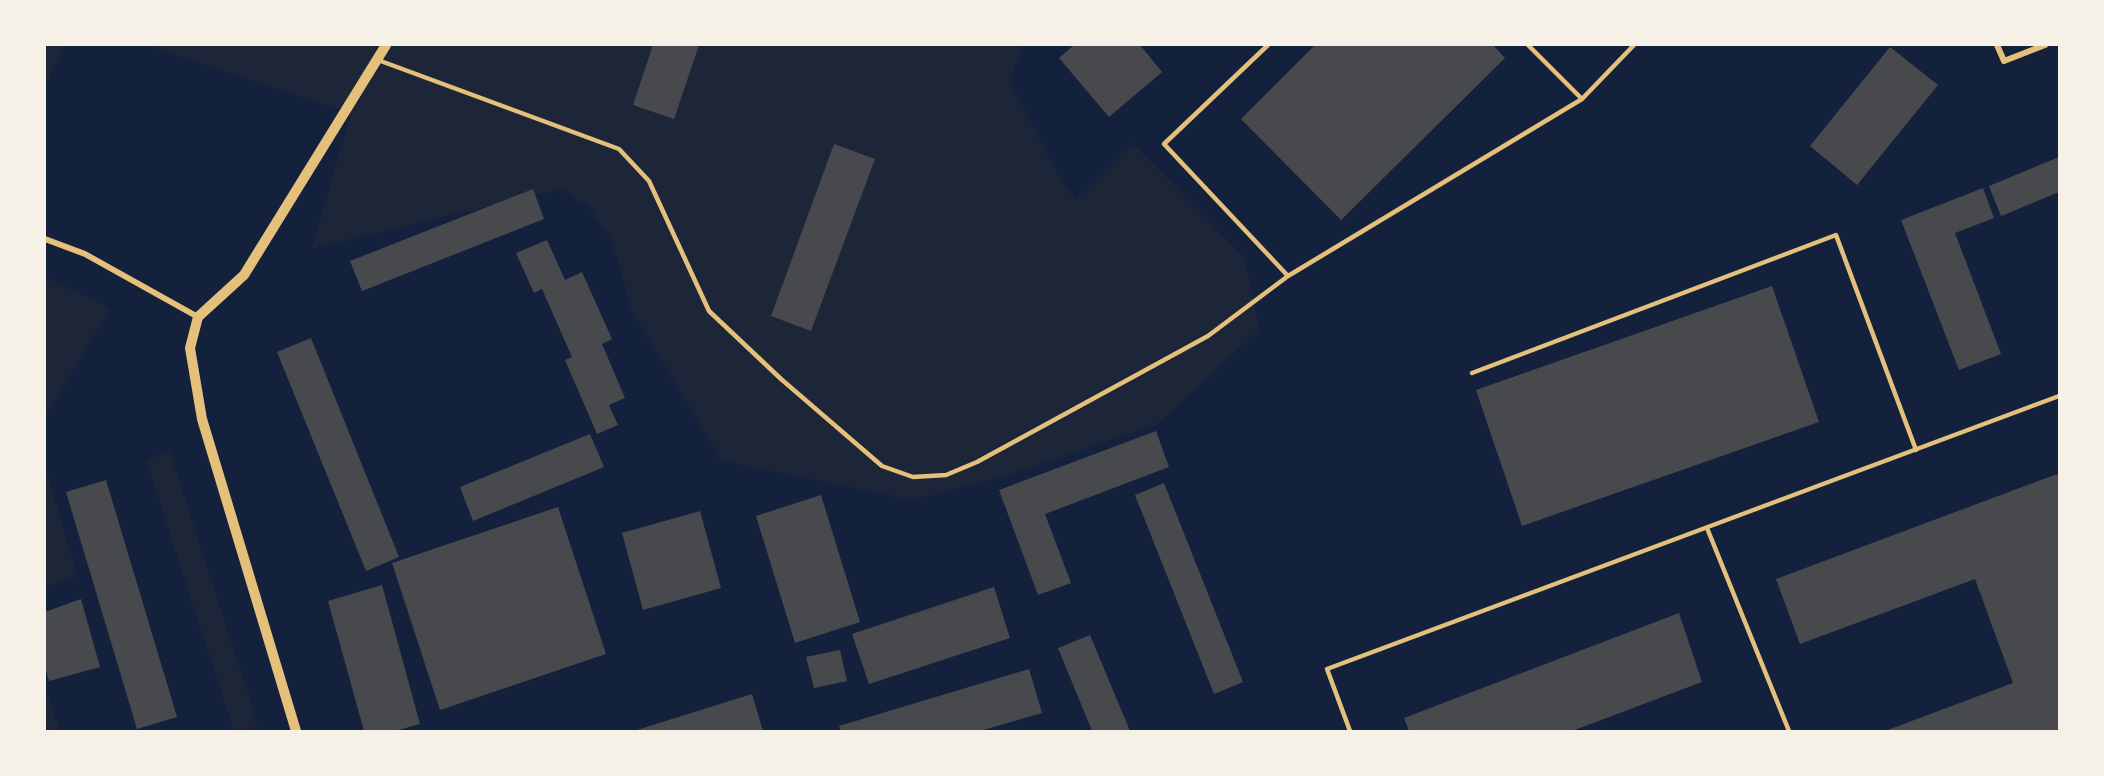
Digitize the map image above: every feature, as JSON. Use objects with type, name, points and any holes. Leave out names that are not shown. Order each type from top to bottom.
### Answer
[{"type":"street","points":[[296,731],[202,419],[190,348],[198,316],[244,275],[386,45]]},
{"type":"street","points":[[1997,45],[2004,61],[2045,45]]},
{"type":"street","points":[[45,239],[85,254],[198,316]]},
{"type":"lane","points":[[1268,45],[1164,144],[1288,276]]},
{"type":"lane","points":[[1528,45],[1582,99]]},
{"type":"lane","points":[[376,60],[619,149],[649,181],[709,311],[781,380],[882,466],[913,477],[946,475],[976,462],[1208,336],[1288,276],[1582,99],[1634,45]]},
{"type":"lane","points":[[1473,373],[1836,235],[1916,450]]},
{"type":"lane","points":[[1350,731],[1327,669],[2059,396]]},
{"type":"lane","points":[[1707,528],[1789,731]]},
{"type":"shaded area","points":[[45,45],[66,45],[45,86]]},
{"type":"shaded area","points":[[146,45],[1024,45],[1009,80],[1063,184],[1076,200],[1133,143],[1245,258],[1259,330],[1156,425],[999,478],[913,500],[722,461],[630,307],[610,238],[590,208],[562,189],[312,248],[351,113]]},
{"type":"shaded area","points":[[45,277],[110,308],[45,418]]},
{"type":"shaded area","points":[[170,452],[258,725],[242,731],[234,731],[146,460]]},
{"type":"shaded area","points":[[45,466],[77,575],[45,587]]},
{"type":"shaded area","points":[[45,687],[60,731],[45,731]]},
{"type":"building","points":[[653,45],[699,45],[674,119],[633,105]]},
{"type":"building","points":[[1074,45],[1140,45],[1162,72],[1109,117],[1059,58]]},
{"type":"building","points":[[1315,45],[1493,45],[1505,58],[1341,220],[1241,119]]},
{"type":"building","points":[[1890,47],[1938,85],[1857,185],[1810,146]]},
{"type":"building","points":[[834,144],[875,159],[811,331],[771,316]]},
{"type":"building","points":[[2059,157],[2059,192],[2001,216],[1989,186]]},
{"type":"building","points":[[1983,188],[1994,218],[1955,233],[2001,354],[1959,370],[1901,220]]},
{"type":"building","points":[[533,189],[544,219],[362,291],[350,261]]},
{"type":"building","points":[[547,240],[565,280],[582,272],[612,339],[602,344],[625,398],[609,405],[618,425],[597,434],[565,360],[572,357],[542,289],[534,293],[516,253]]},
{"type":"building","points":[[1772,286],[1819,422],[1522,526],[1476,390]]},
{"type":"building","points":[[311,338],[399,557],[366,571],[277,352]]},
{"type":"building","points":[[1156,431],[1169,467],[1045,514],[1071,583],[1038,595],[999,490]]},
{"type":"building","points":[[590,434],[604,467],[473,521],[460,487]]},
{"type":"building","points":[[2057,474],[2059,479],[2059,731],[1885,731],[2013,683],[1975,579],[1800,644],[1776,579]]},
{"type":"building","points":[[106,480],[177,717],[137,729],[66,492]]},
{"type":"building","points":[[1164,483],[1243,682],[1214,694],[1135,495]]},
{"type":"building","points":[[821,495],[860,622],[795,643],[756,516]]},
{"type":"building","points":[[558,507],[606,654],[440,710],[392,563]]},
{"type":"building","points":[[700,511],[721,588],[643,610],[622,533]]},
{"type":"building","points":[[382,585],[420,724],[395,731],[364,731],[328,601]]},
{"type":"building","points":[[994,587],[1010,638],[869,684],[852,634]]},
{"type":"building","points":[[81,599],[100,667],[49,681],[45,666],[45,612]]},
{"type":"building","points":[[1679,613],[1702,682],[1572,731],[1409,731],[1404,718]]},
{"type":"building","points":[[1090,635],[1130,731],[1092,731],[1058,648]]},
{"type":"building","points":[[840,650],[847,681],[814,688],[806,657]]},
{"type":"building","points":[[1029,669],[1042,713],[980,731],[841,731],[839,726]]},
{"type":"building","points":[[752,694],[763,731],[637,731],[637,730]]}]
